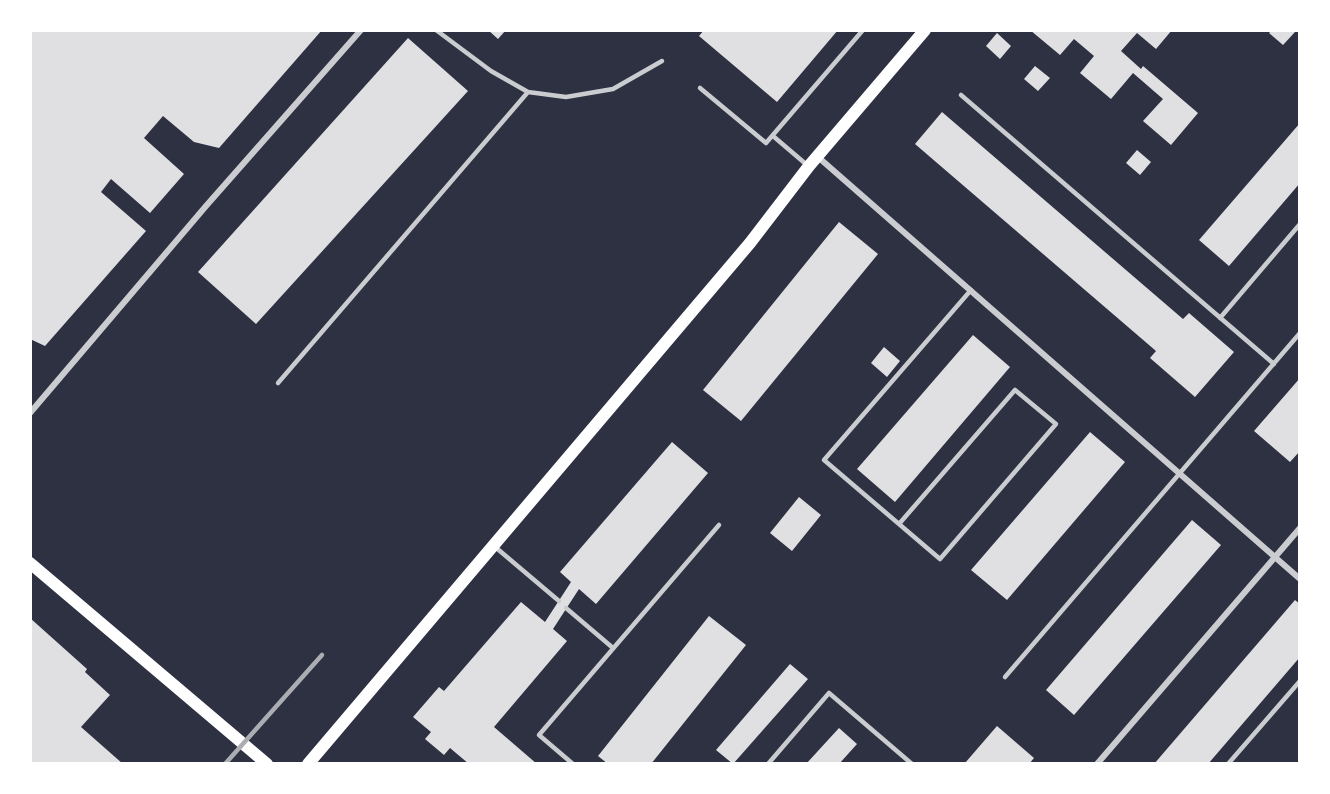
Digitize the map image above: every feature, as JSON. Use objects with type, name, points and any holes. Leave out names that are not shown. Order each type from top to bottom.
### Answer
[{"type":"main road","points":[[308,764],[750,243],[814,161],[925,30]]},
{"type":"main road","points":[[30,562],[267,764]]},
{"type":"street","points":[[30,413],[198,215],[361,30]]},
{"type":"street","points":[[814,161],[971,290],[1300,579]]},
{"type":"street","points":[[1098,764],[1300,528]]},
{"type":"lane","points":[[436,30],[491,71],[528,92],[566,97],[613,89],[662,61]]},
{"type":"lane","points":[[700,87],[766,143],[863,30]]},
{"type":"lane","points":[[278,382],[528,92]]},
{"type":"lane","points":[[961,95],[1274,364]]},
{"type":"lane","points":[[773,136],[814,161]]},
{"type":"lane","points":[[1220,318],[1300,224]]},
{"type":"lane","points":[[899,524],[1015,390],[1056,424],[940,559],[824,460],[971,290]]},
{"type":"lane","points":[[1005,676],[1300,333]]},
{"type":"lane","points":[[573,764],[539,735],[719,525]]},
{"type":"lane","points":[[494,546],[559,601]]},
{"type":"lane","points":[[566,608],[613,648]]},
{"type":"lane","points":[[1228,764],[1300,681]]},
{"type":"lane","points":[[768,764],[829,693],[912,764]]},
{"type":"building","points":[[30,30],[322,30],[219,148],[194,142],[163,116],[144,138],[184,174],[150,213],[111,179],[101,192],[146,231],[45,346],[30,339]]},
{"type":"building","points":[[488,30],[506,30],[498,39]]},
{"type":"building","points":[[704,30],[838,30],[777,102],[699,36]]},
{"type":"building","points":[[1030,30],[1172,30],[1156,49],[1137,33],[1121,51],[1141,69],[1143,66],[1198,113],[1171,145],[1143,121],[1163,99],[1133,73],[1111,99],[1080,73],[1094,56],[1074,39],[1060,55]]},
{"type":"building","points":[[1272,30],[1295,32],[1283,45],[1269,33]]},
{"type":"building","points":[[997,33],[1011,46],[1000,59],[986,46]]},
{"type":"building","points":[[408,38],[468,91],[256,324],[198,272]]},
{"type":"building","points":[[1035,66],[1050,78],[1038,91],[1024,79]]},
{"type":"building","points":[[942,112],[1183,319],[1189,313],[1234,352],[1195,397],[1150,358],[1156,351],[915,144]]},
{"type":"building","points":[[1300,123],[1300,183],[1229,266],[1199,240]]},
{"type":"building","points":[[1137,150],[1151,162],[1140,175],[1126,163]]},
{"type":"building","points":[[839,222],[878,254],[741,421],[703,390]]},
{"type":"building","points":[[973,335],[1010,367],[895,502],[857,469]]},
{"type":"building","points":[[884,347],[900,361],[887,377],[871,363]]},
{"type":"building","points":[[1300,378],[1300,451],[1290,462],[1254,431]]},
{"type":"building","points":[[1090,432],[1125,462],[1007,600],[971,570]]},
{"type":"building","points":[[672,442],[708,473],[596,604],[579,589],[553,629],[567,641],[494,727],[537,764],[469,764],[450,748],[444,755],[425,739],[431,732],[413,717],[439,687],[444,691],[521,602],[545,622],[571,582],[560,572]]},
{"type":"building","points":[[799,497],[821,515],[792,551],[770,533]]},
{"type":"building","points":[[1192,520],[1221,545],[1074,715],[1046,690]]},
{"type":"building","points":[[1295,600],[1300,604],[1300,657],[1208,764],[1154,764]]},
{"type":"building","points":[[709,616],[746,645],[651,764],[608,764],[598,756]]},
{"type":"building","points":[[30,618],[87,669],[85,672],[110,695],[81,727],[123,764],[30,764]]},
{"type":"building","points":[[790,664],[808,679],[733,764],[716,750]]},
{"type":"building","points":[[997,726],[1034,758],[1029,764],[965,763]]},
{"type":"building","points":[[839,728],[857,744],[839,764],[806,764]]},
{"type":"railway","points":[[225,764],[322,655]]}]
